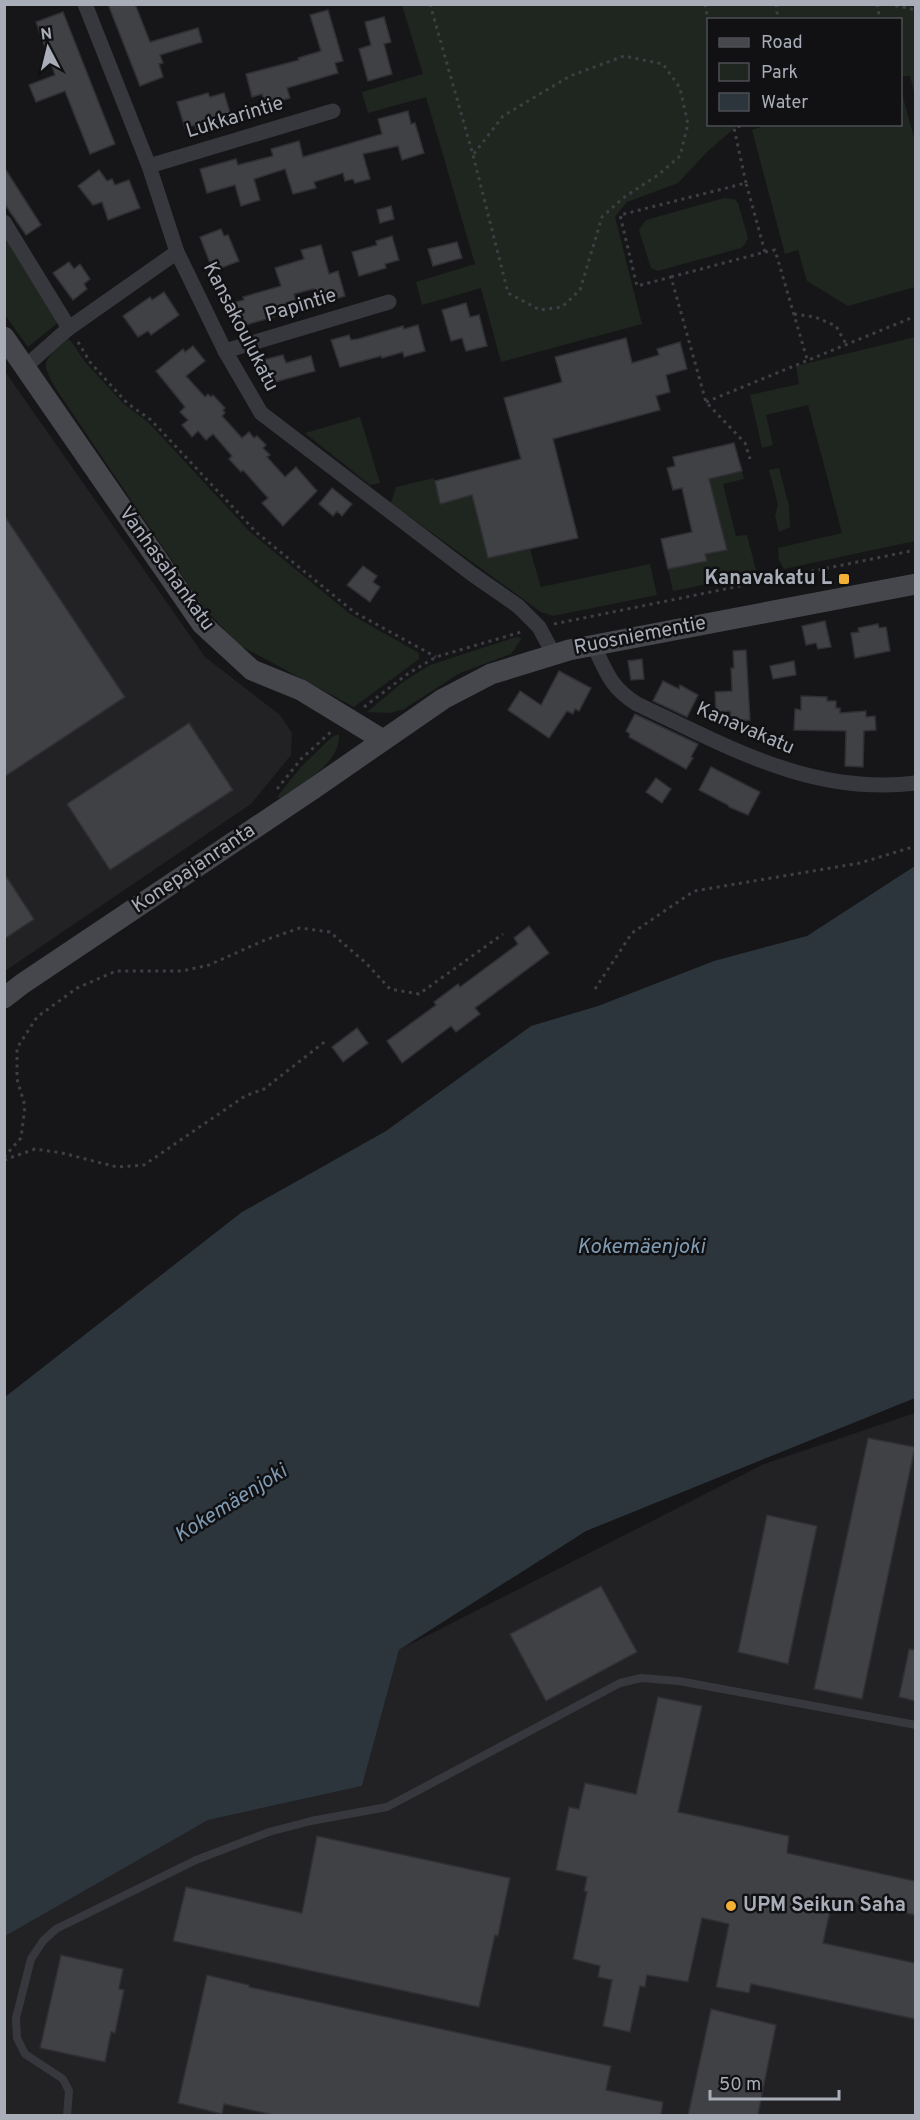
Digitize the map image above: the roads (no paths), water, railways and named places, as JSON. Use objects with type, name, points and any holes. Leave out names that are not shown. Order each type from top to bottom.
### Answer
[{"type":"main road","name":"Vanhasahankatu","points":[[4,336],[202,624],[252,670],[301,690],[383,740]]},
{"type":"main road","name":"Ruosniementie","points":[[383,740],[443,699],[491,674],[553,653],[915,584]]},
{"type":"main road","name":"Konepajanranta","points":[[4,998],[383,740]]},
{"type":"street","name":"Kansakoulukatu","points":[[85,4],[149,166],[177,252],[225,351],[261,413],[472,574],[518,606],[539,627],[553,653]]},
{"type":"street","name":"Lukkarintie","points":[[149,166],[333,111]]},
{"type":"street","points":[[4,222],[69,328]]},
{"type":"street","points":[[26,366],[69,328],[177,252]]},
{"type":"street","name":"Papintie","points":[[225,351],[389,302]]},
{"type":"street","name":"Kanavakatu","points":[[594,645],[610,681],[622,695],[754,759],[810,777],[850,784],[915,783]]},
{"type":"lane","points":[[67,2115],[69,2091],[63,2079],[26,2054],[17,2038],[16,2018],[31,1959],[43,1941],[56,1929],[196,1860],[269,1832],[311,1821],[387,1807],[620,1683],[641,1678],[679,1681],[915,1725]]},
{"type":"water","name":"Kokemäenjoki","points":[[915,866],[915,1398],[586,1531],[399,1650],[362,1786],[208,1820],[5,1936],[5,1397],[242,1212],[386,1131],[531,1026],[598,1006],[714,961],[807,936]]},
{"type":"place","name":"Kanavakatu L","points":[[844,579]]},
{"type":"place","name":"UPM Seikun Saha","points":[[731,1906]]}]
